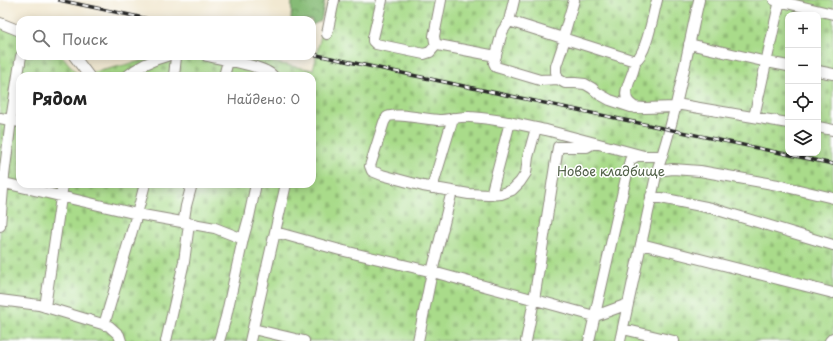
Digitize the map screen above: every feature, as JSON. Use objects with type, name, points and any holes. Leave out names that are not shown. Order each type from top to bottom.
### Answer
[{"type":"lane","points":[[327,34],[334,0]]},
{"type":"lane","points":[[382,0],[373,38],[376,44],[424,54],[430,52],[437,44]]},
{"type":"lane","points":[[441,0],[434,36],[435,42],[438,45],[496,56]]},
{"type":"lane","points":[[514,0],[510,21],[502,32],[494,63],[496,68],[540,80],[558,78],[566,83],[575,82],[585,84],[610,100],[636,108],[675,105],[785,122]]},
{"type":"lane","points":[[558,78],[556,66],[574,0]]},
{"type":"lane","points":[[635,61],[639,59],[645,47],[657,0]]},
{"type":"lane","points":[[620,341],[651,196],[675,105],[699,0]]},
{"type":"lane","points":[[754,117],[767,62],[778,0],[833,14]]},
{"type":"lane","points":[[510,21],[635,61]]},
{"type":"lane","points":[[0,23],[16,29]]},
{"type":"lane","points":[[689,44],[785,65]]},
{"type":"lane","points":[[20,72],[21,60]]},
{"type":"lane","points":[[77,60],[86,72]]},
{"type":"lane","points":[[132,72],[154,60]]},
{"type":"lane","points":[[173,60],[174,72]]},
{"type":"lane","points":[[225,72],[228,60],[260,68],[269,72]]},
{"type":"lane","points":[[635,61],[636,66],[627,89],[626,98],[629,103],[636,108]]},
{"type":"lane","points":[[821,72],[833,74]]},
{"type":"lane","points":[[0,226],[2,182],[16,110]]},
{"type":"lane","points":[[536,128],[528,157],[526,173],[512,190],[501,194],[469,194],[432,188],[382,175],[372,171],[370,166],[384,122],[387,117],[390,116],[439,120],[469,117],[510,122],[536,128],[644,156]]},
{"type":"lane","points":[[0,118],[15,121]]},
{"type":"lane","points":[[432,188],[453,118]]},
{"type":"lane","points":[[491,195],[510,122]]},
{"type":"lane","points":[[821,127],[832,127]]},
{"type":"lane","points":[[526,341],[534,300],[558,147],[587,147],[595,143]]},
{"type":"lane","points":[[589,341],[630,160],[637,156],[662,156]]},
{"type":"lane","points":[[657,171],[673,169],[700,171],[778,185],[833,198]]},
{"type":"lane","points":[[2,182],[16,185]]},
{"type":"lane","points":[[27,188],[137,214],[215,228],[243,239]]},
{"type":"lane","points":[[44,307],[62,188]]},
{"type":"lane","points":[[104,325],[144,188]]},
{"type":"lane","points":[[189,224],[184,219],[191,188]]},
{"type":"lane","points":[[219,341],[226,317],[243,239],[250,217],[255,188]]},
{"type":"lane","points":[[250,341],[285,188]]},
{"type":"lane","points":[[418,341],[432,272],[452,191]]},
{"type":"lane","points":[[651,196],[711,208],[833,245]]},
{"type":"lane","points":[[166,341],[184,262],[189,224]]},
{"type":"lane","points":[[275,232],[595,316],[628,304]]},
{"type":"lane","points":[[641,244],[833,294]]},
{"type":"lane","points":[[0,300],[44,307],[109,326],[119,335],[121,341]]},
{"type":"lane","points":[[253,329],[304,341]]},
{"type":"lane","points":[[623,329],[674,341]]},
{"type":"lane","points":[[830,341],[833,338]]},
{"type":"green space","points":[[292,0],[325,0],[321,21],[316,23],[316,16],[291,16]]},
{"type":"green space","name":"Новое кладбище","points":[[329,0],[833,0],[833,341],[0,341],[0,18],[16,26],[16,60],[65,60],[76,72],[16,72],[16,188],[316,188],[316,72],[96,72],[145,60],[259,60],[313,70]]},
{"type":"railway","points":[[59,0],[134,16]]},
{"type":"railway","points":[[316,55],[833,164]]}]
